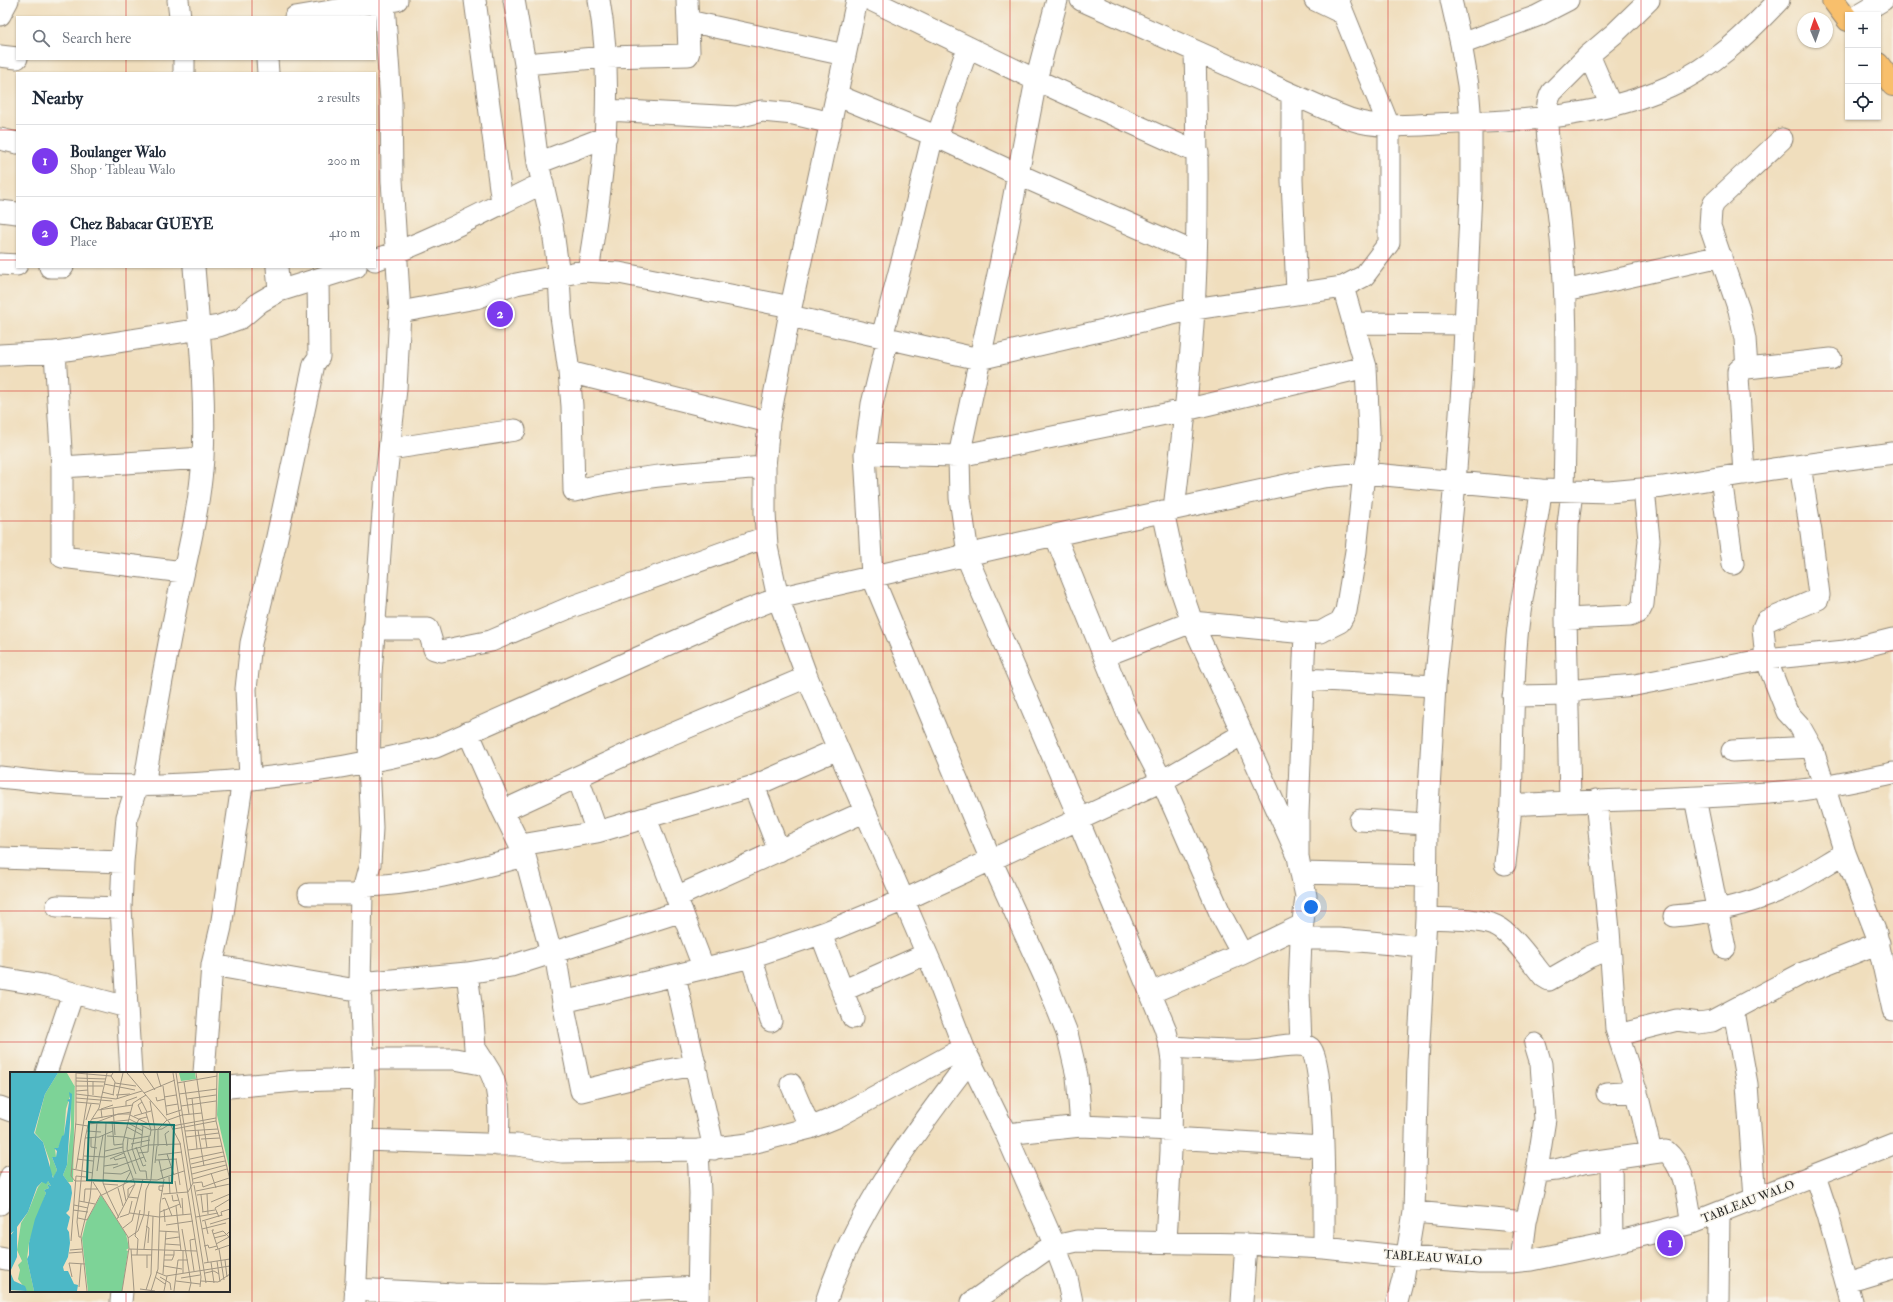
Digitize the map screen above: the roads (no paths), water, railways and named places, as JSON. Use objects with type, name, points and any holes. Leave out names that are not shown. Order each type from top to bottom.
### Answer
[{"type":"highway","points":[[1833,0],[1845,16]]},
{"type":"highway","points":[[1881,68],[1893,85]]},
{"type":"street","points":[[0,15],[8,0]]},
{"type":"street","points":[[178,0],[180,16]]},
{"type":"street","points":[[475,0],[502,203]]},
{"type":"street","points":[[514,0],[525,64],[540,173],[552,224],[559,275],[561,316],[569,372],[572,437],[574,443],[574,491],[609,482],[765,467]]},
{"type":"street","points":[[588,271],[596,223],[606,137],[606,57],[599,0]]},
{"type":"street","points":[[525,64],[606,57],[688,55],[687,0]]},
{"type":"street","points":[[857,0],[790,312],[769,422],[765,467],[765,514],[766,536],[772,575],[778,598],[807,677],[864,812],[936,975],[967,1054],[1006,1134],[1055,1246],[1067,1278],[1072,1302]]},
{"type":"street","points":[[871,0],[1036,80],[1198,153]]},
{"type":"street","points":[[1057,0],[1036,80],[1007,232],[959,456],[960,498],[967,554],[1165,1028],[1172,1061],[1172,1134],[1166,1241]]},
{"type":"street","points":[[1081,0],[1337,114],[1360,122],[1389,126],[1547,118],[1635,100],[1671,86],[1702,70],[1752,28],[1779,0]]},
{"type":"street","points":[[400,312],[476,298],[516,284],[559,275],[588,271],[619,273],[790,312],[885,337],[979,359],[1194,309],[1297,292],[1343,287],[1364,276],[1389,243],[1389,126],[1340,6],[1315,0]]},
{"type":"street","points":[[1397,1302],[1407,1257],[1414,1212],[1418,1061],[1426,918],[1427,824],[1435,686],[1454,483],[1465,324],[1471,191],[1471,123],[1468,85],[1461,44],[1450,0]]},
{"type":"street","points":[[1461,44],[1538,16],[1568,0]]},
{"type":"street","points":[[1570,801],[1566,619],[1568,492],[1565,291],[1555,187],[1550,165],[1547,118],[1550,96],[1589,55],[1616,34],[1649,0]]},
{"type":"street","points":[[1863,12],[1883,0]]},
{"type":"street","points":[[301,16],[390,2],[392,180],[398,253],[400,312],[390,449],[385,486],[373,629],[369,763],[372,828],[370,864],[363,890],[361,987],[364,1069],[363,1140],[355,1295],[698,1295],[700,1193],[706,1149],[696,1066],[675,976]]},
{"type":"street","points":[[688,21],[845,55]]},
{"type":"street","points":[[968,47],[935,136],[907,242],[885,337],[872,404],[865,454],[872,576],[991,860],[1045,978],[1067,1033],[1077,1076],[1082,1126]]},
{"type":"street","points":[[1195,51],[1198,153],[1194,309],[1186,410],[1169,510],[1178,581],[1192,622],[1300,864]]},
{"type":"street","points":[[1589,55],[1611,106]]},
{"type":"street","points":[[0,56],[16,58]]},
{"type":"street","points":[[184,60],[184,72]]},
{"type":"street","points":[[267,60],[268,72]]},
{"type":"street","points":[[836,95],[935,136],[1196,253]]},
{"type":"street","points":[[1292,95],[1292,180],[1297,292]]},
{"type":"street","points":[[607,110],[737,117],[762,112],[794,114],[830,123]]},
{"type":"street","points":[[376,260],[398,253],[470,221],[502,203],[540,173],[606,137]]},
{"type":"street","points":[[0,139],[16,143]]},
{"type":"street","points":[[1748,368],[1742,323],[1710,226],[1711,210],[1714,203],[1782,139]]},
{"type":"street","points":[[0,211],[16,213]]},
{"type":"street","points":[[1565,291],[1721,256]]},
{"type":"street","points":[[0,264],[16,265]]},
{"type":"street","points":[[131,1072],[121,908],[123,862],[128,817],[140,786],[197,505],[203,458],[202,382],[194,268]]},
{"type":"street","points":[[277,268],[279,291]]},
{"type":"street","points":[[0,355],[55,352],[219,326],[241,318],[260,302],[279,291],[353,268]]},
{"type":"street","points":[[204,1072],[212,965],[221,927],[246,779],[247,671],[255,621],[275,546],[314,364],[319,357],[318,280]]},
{"type":"street","points":[[1104,656],[1192,622],[1305,633],[1321,632],[1340,622],[1346,611],[1356,551],[1364,474],[1368,456],[1369,433],[1366,367],[1343,287]]},
{"type":"street","points":[[1354,323],[1465,324]]},
{"type":"street","points":[[55,352],[62,467],[62,557],[183,572]]},
{"type":"street","points":[[1744,474],[1738,371],[1741,368],[1831,359]]},
{"type":"street","points":[[865,454],[959,456],[1186,410],[1366,367]]},
{"type":"street","points":[[569,372],[769,422]]},
{"type":"street","points":[[390,449],[515,430]]},
{"type":"street","points":[[0,777],[83,785],[140,786],[246,779],[369,763],[436,747],[737,614],[778,598],[967,554],[1323,477],[1364,474],[1568,492],[1609,492],[1644,489],[1893,453]]},
{"type":"street","points":[[62,467],[203,458]]},
{"type":"street","points":[[1800,466],[1812,532],[1819,595],[1818,599],[1766,621],[1763,628],[1766,659],[1788,712],[1799,724],[1811,747],[1825,787],[1844,853],[1879,942],[1893,1010]]},
{"type":"street","points":[[1721,478],[1733,564]]},
{"type":"street","points":[[1566,619],[1630,616],[1639,612],[1642,604],[1648,546],[1648,518],[1644,489]]},
{"type":"street","points":[[1505,864],[1510,805],[1513,696],[1519,616],[1538,522],[1541,490]]},
{"type":"street","points":[[1055,535],[1128,715],[1162,781],[1221,915],[1242,954]]},
{"type":"street","points":[[373,629],[428,629],[434,649],[440,651],[491,641],[571,607],[766,536]]},
{"type":"street","points":[[1301,1045],[1299,992],[1302,932],[1306,896],[1300,864],[1298,814],[1305,633]]},
{"type":"street","points":[[1513,696],[1567,693],[1635,685],[1766,659],[1845,651],[1893,639]]},
{"type":"street","points":[[503,811],[578,778],[653,742],[807,677]]},
{"type":"street","points":[[1304,679],[1435,686]]},
{"type":"street","points":[[468,732],[503,811],[523,850],[553,953],[581,1091],[662,1071],[696,1066]]},
{"type":"street","points":[[563,1002],[751,957],[821,934],[904,900],[1162,781],[1243,734]]},
{"type":"street","points":[[1732,751],[1811,747]]},
{"type":"street","points":[[310,894],[363,890],[450,874],[523,850],[597,832],[754,786],[838,749]]},
{"type":"street","points":[[1510,805],[1596,800],[1695,798],[1792,791],[1825,787],[1893,773]]},
{"type":"street","points":[[578,778],[597,832]]},
{"type":"street","points":[[754,786],[778,851]]},
{"type":"street","points":[[1695,798],[1725,948]]},
{"type":"street","points":[[1596,800],[1618,1035],[1637,1091],[1651,1152]]},
{"type":"street","points":[[212,965],[361,987],[511,966],[553,953],[679,904],[778,851],[864,812]]},
{"type":"street","points":[[646,818],[704,969]]},
{"type":"street","points":[[1360,820],[1427,824]]},
{"type":"street","points":[[1674,916],[1740,906],[1778,891],[1844,853]]},
{"type":"street","points":[[0,858],[123,862]]},
{"type":"street","points":[[1300,864],[1426,876]]},
{"type":"street","points":[[57,906],[121,908]]},
{"type":"street","points":[[1426,918],[1484,923],[1497,927],[1512,940],[1544,977],[1553,984],[1582,961],[1610,948]]},
{"type":"street","points":[[1150,993],[1242,954],[1302,932],[1338,939],[1424,947]]},
{"type":"street","points":[[821,934],[853,1018]]},
{"type":"street","points":[[1618,1035],[1677,1020],[1699,1023],[1712,1021],[1734,1011],[1803,974],[1879,942]]},
{"type":"street","points":[[842,991],[926,954]]},
{"type":"street","points":[[751,957],[771,1021]]},
{"type":"street","points":[[467,973],[475,1048],[490,1071],[497,1096],[499,1111],[498,1145]]},
{"type":"street","points":[[0,978],[43,985],[127,1007]]},
{"type":"street","points":[[46,1072],[73,993]]},
{"type":"street","points":[[1734,1011],[1747,1084],[1755,1199]]},
{"type":"street","points":[[1521,1261],[1526,1222],[1537,1172],[1545,1108],[1541,1064],[1535,1044]]},
{"type":"street","points":[[1170,1047],[1251,1050],[1301,1045],[1310,1048],[1316,1058],[1322,1109],[1324,1248]]},
{"type":"street","points":[[363,1140],[517,1145],[562,1152],[706,1149],[765,1140],[810,1128],[967,1054]]},
{"type":"street","points":[[826,1302],[844,1256],[861,1219],[882,1183],[967,1054]]},
{"type":"street","points":[[230,1087],[296,1081],[364,1069],[454,1059],[486,1065]]},
{"type":"street","points":[[791,1084],[810,1128]]},
{"type":"street","points":[[1607,1093],[1637,1091]]},
{"type":"street","points":[[0,1107],[10,1111]]},
{"type":"street","points":[[1006,1134],[1082,1126],[1322,1147]]},
{"type":"street","name":"TABLEAU WALO","points":[[972,1302],[1044,1251],[1055,1246],[1077,1241],[1166,1241],[1324,1248],[1407,1257],[1480,1262],[1521,1261],[1548,1257],[1692,1224],[1893,1144]]},
{"type":"street","points":[[1537,1172],[1556,1170],[1610,1158],[1666,1151],[1673,1157],[1684,1183],[1692,1224]]},
{"type":"street","points":[[1610,1158],[1612,1243]]},
{"type":"street","points":[[1815,1176],[1852,1302]]},
{"type":"street","points":[[10,1179],[0,1204],[10,1205]]},
{"type":"street","points":[[1414,1212],[1526,1222]]},
{"type":"street","points":[[1718,1302],[1719,1214]]},
{"type":"street","points":[[1242,1302],[1246,1244]]},
{"type":"street","points":[[0,1258],[10,1260]]},
{"type":"street","points":[[1847,1282],[1893,1268]]},
{"type":"street","points":[[121,1302],[122,1292]]},
{"type":"place","name":"Chez Babacar GUEYE","points":[[500,314]]},
{"type":"place","name":"Boulanger Walo","points":[[1670,1243]]}]
